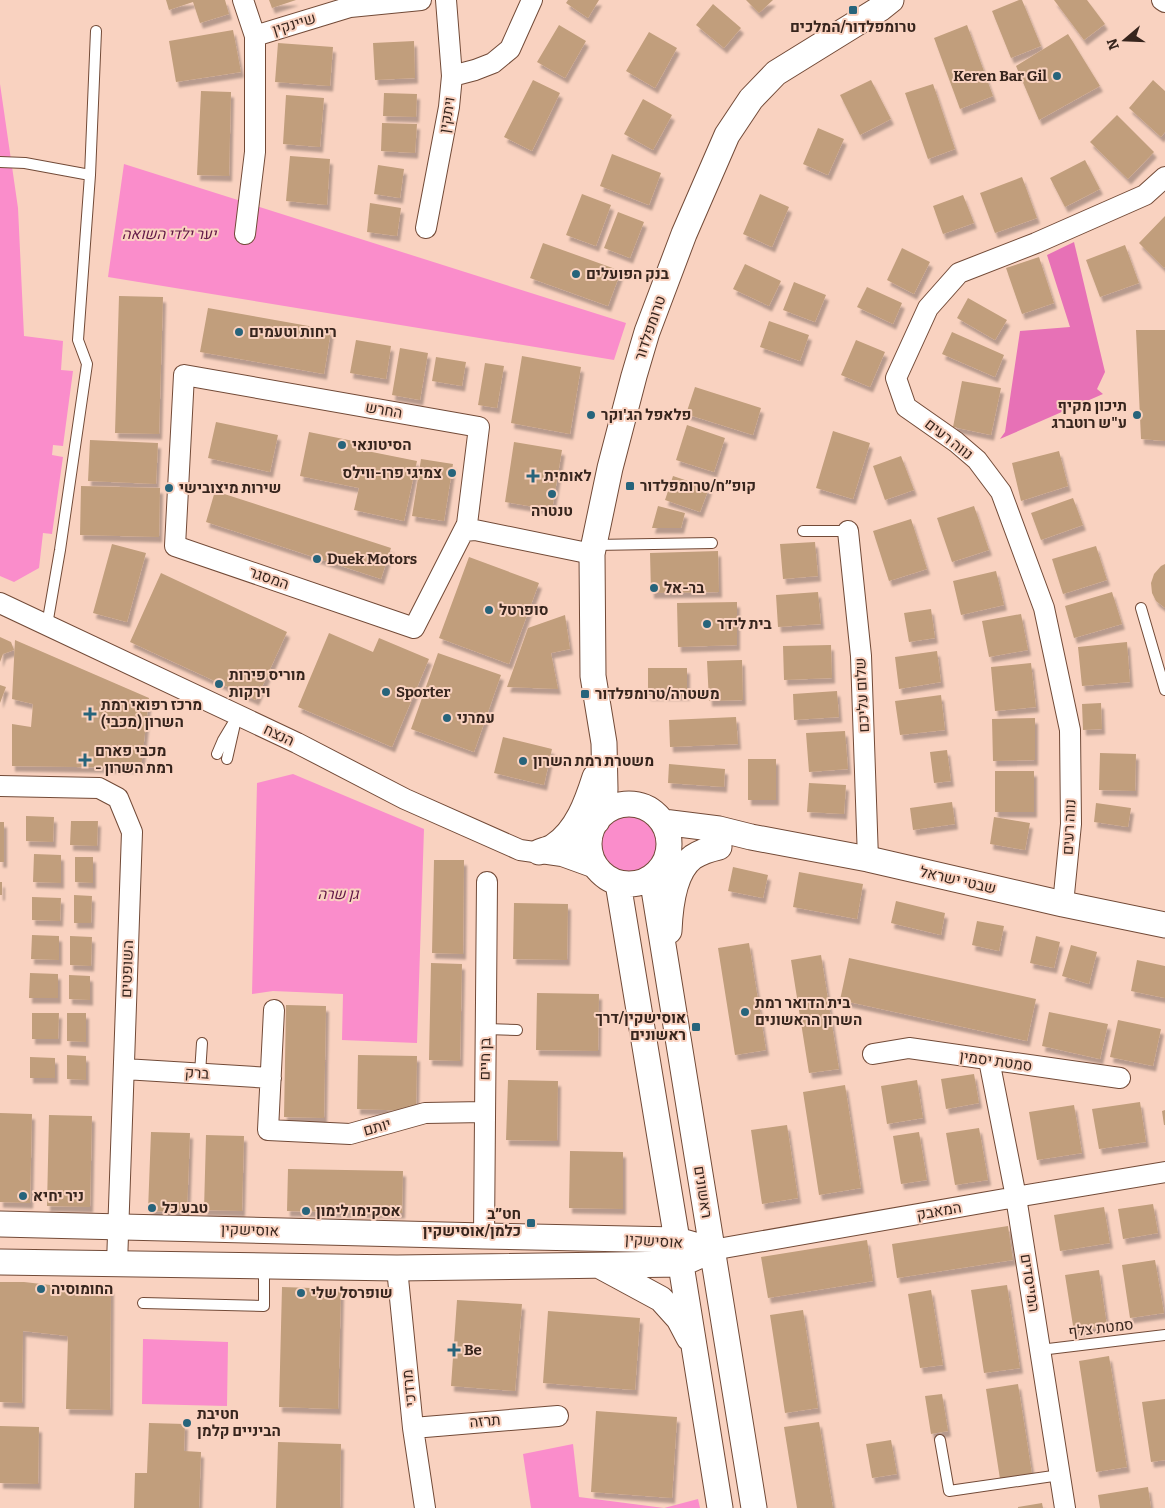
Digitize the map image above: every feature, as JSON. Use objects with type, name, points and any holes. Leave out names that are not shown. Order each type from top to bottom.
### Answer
[{"type":"street","points":[[243,0],[256,36],[255,152],[245,234]]},
{"type":"street","name":"שיינקין","points":[[256,36],[350,7],[420,0]]},
{"type":"street","name":"ויתקין","points":[[426,228],[449,107],[452,76],[446,0]]},
{"type":"street","points":[[452,76],[493,63],[510,49],[532,0]]},
{"type":"street","name":"טרומפלדור","points":[[593,832],[604,803],[605,789],[604,743],[593,676],[593,549],[610,468],[647,332],[684,234],[727,135],[751,99],[776,73],[891,0]]},
{"type":"street","name":"נווה רעים","points":[[1063,904],[1071,824],[1070,730],[1044,608],[1000,492],[976,460],[956,442],[906,407],[896,378],[928,308],[959,273],[1036,243],[1145,195],[1165,177]]},
{"type":"street","name":"החרש","points":[[184,375],[479,427],[469,528]]},
{"type":"street","name":"המסגר","points":[[184,375],[175,546],[414,628],[469,528]]},
{"type":"street","points":[[469,528],[593,549]]},
{"type":"street","name":"שלום עליכם","points":[[848,531],[861,656],[868,859]]},
{"type":"street","name":"הנצח","points":[[0,603],[297,743],[406,799],[520,850],[551,854],[608,876]]},
{"type":"street","points":[[551,854],[553,847],[577,821],[587,801],[604,743]]},
{"type":"street","name":"טרומפלדור","points":[[604,743],[621,783],[629,796],[654,814]]},
{"type":"street","name":"השופטים","points":[[0,786],[98,788],[118,798],[132,832],[117,1264]]},
{"type":"street","points":[[631,804],[654,814],[669,835],[668,854],[659,869],[645,881],[632,884],[608,876],[591,857],[593,832],[606,811],[619,805],[631,804]]},
{"type":"street","name":"שבטי ישראל","points":[[654,814],[751,838],[868,859],[1063,904],[1165,925]]},
{"type":"street","points":[[551,854],[593,832]]},
{"type":"street","name":"שבטי ישראל","points":[[659,869],[681,854],[719,847],[751,838]]},
{"type":"street","points":[[668,973],[670,924],[675,886],[681,872],[693,858],[702,852],[719,847]]},
{"type":"street","name":"ראשונים","points":[[659,869],[668,973],[754,1508]]},
{"type":"street","points":[[608,876],[677,1240],[720,1508]]},
{"type":"street","name":"בן חיים","points":[[484,1236],[488,882]]},
{"type":"street","points":[[271,1078],[274,1010]]},
{"type":"street","name":"סמטת יסמין","points":[[873,1054],[909,1048],[1120,1078]]},
{"type":"street","name":"המייסדים","points":[[989,1060],[1016,1196],[1065,1508]]},
{"type":"street","name":"ברק","points":[[124,1068],[271,1078]]},
{"type":"street","name":"יותם","points":[[271,1078],[268,1130],[350,1134],[424,1113],[484,1112]]},
{"type":"street","name":"המאבק","points":[[712,1250],[1016,1196],[1165,1172]]},
{"type":"street","name":"אוסישקין","points":[[0,1224],[677,1240],[712,1250]]},
{"type":"street","name":"אוסישקין","points":[[0,1262],[397,1268],[681,1264],[712,1250]]},
{"type":"street","points":[[598,1265],[661,1299],[679,1320],[694,1345]]},
{"type":"street","name":"מרדכי","points":[[397,1268],[413,1428],[425,1508]]},
{"type":"street","name":"תרזה","points":[[413,1428],[558,1416]]},
{"type":"lane","points":[[47,625],[87,364],[78,340],[90,175],[96,31]]},
{"type":"lane","points":[[0,162],[25,163],[90,175]]},
{"type":"lane","points":[[803,531],[848,531]]},
{"type":"lane","points":[[593,549],[712,543]]},
{"type":"lane","points":[[1141,608],[1165,690]]},
{"type":"lane","points":[[222,756],[223,740],[237,715]]},
{"type":"lane","points":[[486,1029],[516,1030]]},
{"type":"lane","points":[[200,1073],[202,1043]]},
{"type":"lane","points":[[142,1303],[264,1306],[264,1266]]},
{"type":"lane","name":"סמטת צלף","points":[[1040,1350],[1165,1335]]},
{"type":"lane","points":[[940,1440],[949,1491],[1060,1475]]},
{"type":"green space","points":[[0,84],[18,208],[24,336],[63,341],[61,370],[73,371],[63,446],[53,445],[52,455],[63,457],[52,534],[43,533],[39,568],[14,582],[0,576]]},
{"type":"green space","name":"יער ילדי השואה","points":[[124,164],[626,323],[614,360],[108,277]]},
{"type":"green space","name":"גן שרה","points":[[293,774],[424,829],[417,1043],[342,1040],[343,994],[273,991],[252,994],[257,783]]},
{"type":"green space","points":[[623,815],[635,815],[650,823],[658,838],[658,850],[650,865],[635,873],[623,873],[608,865],[600,850],[600,838],[608,823]]},
{"type":"green space","points":[[143,1339],[228,1342],[227,1406],[142,1404]]},
{"type":"green space","points":[[573,1444],[579,1497],[664,1508],[531,1508],[523,1454]]},
{"type":"green space","points":[[698,1499],[700,1508],[664,1508]]},
{"type":"shaded area","points":[[1074,242],[1105,372],[1097,389],[1103,394],[1000,439],[1005,432],[1020,331],[1070,327],[1047,255]]},
{"type":"building","points":[[166,0],[225,0],[229,14],[200,23],[193,2],[169,10]]},
{"type":"building","points":[[269,0],[296,0],[272,8]]},
{"type":"building","points":[[568,0],[599,0],[588,18],[566,3]]},
{"type":"building","points":[[746,0],[773,0],[759,13]]},
{"type":"building","points":[[1022,0],[1041,46],[1011,58],[992,11]]},
{"type":"building","points":[[1054,0],[1087,0],[1105,24],[1084,40]]},
{"type":"building","points":[[713,4],[741,28],[724,48],[696,25]]},
{"type":"building","points":[[559,25],[586,41],[565,78],[537,62]]},
{"type":"building","points":[[967,25],[993,96],[960,109],[934,38]]},
{"type":"building","points":[[233,30],[241,72],[176,82],[169,41]]},
{"type":"building","points":[[649,32],[677,48],[655,88],[626,71]]},
{"type":"building","name":"Keren Bar Gil","points":[[1068,34],[1100,86],[1039,120],[1016,66]]},
{"type":"building","points":[[414,41],[415,78],[375,80],[373,43]]},
{"type":"building","points":[[278,43],[333,47],[330,86],[275,82]]},
{"type":"building","points":[[533,80],[560,93],[532,151],[504,137]]},
{"type":"building","points":[[871,80],[891,119],[860,135],[840,95]]},
{"type":"building","points":[[1153,80],[1165,91],[1165,132],[1161,137],[1129,108]]},
{"type":"building","points":[[933,84],[955,149],[928,159],[905,93]]},
{"type":"building","points":[[201,91],[231,92],[229,176],[197,175]]},
{"type":"building","points":[[384,93],[417,94],[416,117],[383,116]]},
{"type":"building","points":[[286,95],[324,98],[320,147],[283,144]]},
{"type":"building","points":[[643,99],[672,115],[653,150],[624,134]]},
{"type":"building","points":[[1117,115],[1154,152],[1128,179],[1090,142]]},
{"type":"building","points":[[382,123],[417,124],[415,153],[381,151]]},
{"type":"building","points":[[818,128],[844,139],[828,175],[803,164]]},
{"type":"building","points":[[612,154],[661,173],[649,205],[600,186]]},
{"type":"building","points":[[290,156],[330,159],[327,205],[286,201]]},
{"type":"building","points":[[1085,160],[1100,189],[1065,207],[1050,178]]},
{"type":"building","points":[[378,165],[404,169],[400,198],[374,194]]},
{"type":"building","points":[[1022,177],[1037,218],[995,233],[980,193]]},
{"type":"building","points":[[582,194],[611,205],[596,246],[566,235]]},
{"type":"building","points":[[760,194],[789,207],[772,247],[743,234]]},
{"type":"building","points":[[963,195],[974,223],[943,234],[933,206]]},
{"type":"building","points":[[370,203],[401,208],[397,236],[367,232]]},
{"type":"building","points":[[618,212],[644,222],[630,258],[604,248]]},
{"type":"building","points":[[1165,216],[1165,267],[1164,268],[1139,243]]},
{"type":"building","name":"בנק הפועלים","points":[[543,243],[621,271],[608,306],[530,278]]},
{"type":"building","points":[[1125,245],[1139,283],[1100,297],[1086,260]]},
{"type":"building","points":[[902,248],[930,262],[914,294],[887,280]]},
{"type":"building","points":[[1039,257],[1054,303],[1022,314],[1006,268]]},
{"type":"building","points":[[745,264],[781,281],[769,306],[733,289]]},
{"type":"building","points":[[794,282],[826,295],[815,322],[783,310]]},
{"type":"building","points":[[867,287],[902,303],[893,324],[857,307]]},
{"type":"building","points":[[119,296],[163,297],[159,434],[115,433]]},
{"type":"building","points":[[968,298],[1007,320],[995,340],[957,318]]},
{"type":"building","points":[[208,308],[331,330],[324,374],[200,352]]},
{"type":"building","points":[[769,321],[809,335],[800,361],[760,347]]},
{"type":"building","points":[[1136,330],[1165,330],[1165,441],[1141,439]]},
{"type":"building","points":[[952,332],[1004,355],[995,377],[942,354]]},
{"type":"building","points":[[356,340],[391,346],[386,379],[350,373]]},
{"type":"building","points":[[856,340],[885,352],[870,387],[841,375]]},
{"type":"building","points":[[400,348],[428,353],[420,400],[392,395]]},
{"type":"building","points":[[522,356],[581,367],[570,434],[511,423]]},
{"type":"building","points":[[436,357],[466,362],[462,386],[432,381]]},
{"type":"building","points":[[485,363],[504,366],[497,408],[478,405]]},
{"type":"building","points":[[962,381],[1001,388],[991,435],[953,427]]},
{"type":"building","points":[[695,387],[761,408],[753,435],[686,414]]},
{"type":"building","points":[[216,422],[278,435],[270,472],[208,458]]},
{"type":"building","points":[[687,425],[725,438],[714,472],[676,460]]},
{"type":"building","points":[[833,431],[870,443],[853,499],[816,488]]},
{"type":"building","points":[[309,432],[368,444],[367,451],[417,461],[404,521],[354,510],[359,488],[300,476]]},
{"type":"building","points":[[90,440],[158,443],[156,484],[88,481]]},
{"type":"building","name":"לאומית","points":[[514,442],[562,450],[552,510],[505,502]]},
{"type":"building","points":[[1059,451],[1068,486],[1021,501],[1012,463]]},
{"type":"building","points":[[901,456],[914,490],[885,500],[873,466]]},
{"type":"building","points":[[421,459],[453,464],[444,521],[412,516]]},
{"type":"building","points":[[673,476],[709,488],[700,512],[665,500]]},
{"type":"building","points":[[81,486],[160,488],[159,537],[80,535]]},
{"type":"building","points":[[215,491],[391,548],[381,579],[206,522]]},
{"type":"building","points":[[1073,498],[1083,525],[1041,540],[1031,513]]},
{"type":"building","points":[[658,506],[685,513],[681,528],[652,528]]},
{"type":"building","points":[[974,506],[989,550],[952,562],[937,518]]},
{"type":"building","points":[[911,519],[927,569],[889,581],[873,531]]},
{"type":"building","points":[[815,542],[818,576],[783,579],[780,544]]},
{"type":"building","points":[[112,544],[146,553],[127,622],[93,613]]},
{"type":"building","points":[[1096,546],[1107,580],[1063,594],[1052,559]]},
{"type":"building","points":[[718,551],[719,592],[651,593],[650,553]]},
{"type":"building","name":"סופרטל","points":[[469,557],[539,583],[509,664],[439,638]]},
{"type":"building","points":[[1165,564],[1165,608],[1156,601],[1152,593],[1151,583],[1154,574]]},
{"type":"building","points":[[996,571],[1004,605],[961,615],[953,581]]},
{"type":"building","points":[[161,573],[287,632],[256,700],[130,642]]},
{"type":"building","points":[[818,592],[821,624],[778,627],[776,595]]},
{"type":"building","points":[[1112,592],[1122,624],[1074,638],[1065,606]]},
{"type":"building","name":"בית לידר","points":[[737,602],[737,645],[678,647],[677,603]]},
{"type":"building","points":[[931,609],[935,638],[909,642],[904,613]]},
{"type":"building","points":[[1021,614],[1028,650],[989,657],[982,621]]},
{"type":"building","points":[[565,615],[570,649],[551,653],[558,689],[507,687],[528,628]]},
{"type":"building","points":[[329,633],[373,652],[379,638],[429,659],[392,747],[298,707]]},
{"type":"building","points":[[0,637],[11,642],[14,650],[3,654],[0,662]]},
{"type":"building","name":"מרכז רפואי רמת השרון (מכבי)","points":[[15,640],[149,698],[141,768],[12,766],[12,724],[31,727],[33,704],[12,699]]},
{"type":"building","points":[[1127,642],[1130,682],[1082,686],[1078,647]]},
{"type":"building","points":[[831,645],[832,678],[784,680],[783,646]]},
{"type":"building","points":[[937,651],[941,682],[899,689],[895,657]]},
{"type":"building","points":[[438,653],[501,675],[474,752],[411,729]]},
{"type":"building","points":[[742,660],[743,700],[709,701],[707,661]]},
{"type":"building","points":[[1031,663],[1036,707],[995,711],[991,667]]},
{"type":"building","points":[[648,668],[687,668],[687,695],[648,695]]},
{"type":"building","points":[[0,685],[6,687],[0,703]]},
{"type":"building","points":[[837,691],[839,717],[794,720],[793,694]]},
{"type":"building","points":[[941,695],[945,730],[900,735],[895,701]]},
{"type":"building","points":[[1101,703],[1102,729],[1083,730],[1082,704]]},
{"type":"building","points":[[736,717],[738,744],[670,747],[669,720]]},
{"type":"building","points":[[1035,718],[1035,760],[993,761],[992,719]]},
{"type":"building","points":[[845,731],[848,769],[809,772],[806,733]]},
{"type":"building","name":"משטרת רמת השרון","points":[[503,737],[552,749],[544,785],[494,773]]},
{"type":"building","points":[[947,750],[951,781],[934,783],[930,752]]},
{"type":"building","points":[[1100,753],[1136,754],[1135,791],[1099,790]]},
{"type":"building","points":[[748,759],[776,759],[776,800],[748,800]]},
{"type":"building","points":[[669,764],[725,769],[724,787],[668,783]]},
{"type":"building","points":[[995,771],[1034,771],[1034,812],[995,812]]},
{"type":"building","points":[[809,783],[846,785],[844,814],[807,812]]},
{"type":"building","points":[[952,802],[955,824],[913,830],[910,808]]},
{"type":"building","points":[[1096,803],[1131,808],[1128,827],[1094,822]]},
{"type":"building","points":[[26,816],[54,817],[53,842],[26,841]]},
{"type":"building","points":[[994,817],[1030,823],[1025,850],[990,844]]},
{"type":"building","points":[[71,821],[98,821],[97,846],[70,845]]},
{"type":"building","points":[[0,822],[4,822],[4,862],[0,862]]},
{"type":"building","points":[[34,854],[61,855],[61,883],[33,882]]},
{"type":"building","points":[[75,857],[93,857],[93,883],[75,882]]},
{"type":"building","points":[[434,860],[464,860],[463,954],[432,953]]},
{"type":"building","points":[[733,867],[768,875],[763,898],[728,891]]},
{"type":"building","points":[[799,872],[863,884],[857,919],[793,907]]},
{"type":"building","points":[[0,882],[2,882],[2,895],[0,895]]},
{"type":"building","points":[[74,895],[92,896],[91,923],[74,923]]},
{"type":"building","points":[[32,897],[61,898],[60,921],[32,920]]},
{"type":"building","points":[[896,901],[945,913],[941,935],[891,923]]},
{"type":"building","points":[[514,903],[568,904],[567,960],[513,959]]},
{"type":"building","points":[[977,921],[1004,926],[999,951],[972,945]]},
{"type":"building","points":[[32,935],[59,936],[59,960],[31,959]]},
{"type":"building","points":[[70,936],[92,937],[91,966],[70,965]]},
{"type":"building","points":[[1036,936],[1060,942],[1054,968],[1030,963]]},
{"type":"building","name":"בית הדואר רמת השרון הראשונים","points":[[749,943],[766,1050],[735,1055],[718,948]]},
{"type":"building","points":[[1071,945],[1097,952],[1089,984],[1062,976]]},
{"type":"building","points":[[821,955],[839,1069],[809,1073],[791,960]]},
{"type":"building","points":[[849,958],[1036,999],[1027,1041],[840,1000]]},
{"type":"building","points":[[1137,960],[1165,966],[1165,998],[1131,991]]},
{"type":"building","points":[[431,963],[462,964],[460,1061],[429,1060]]},
{"type":"building","points":[[30,973],[58,974],[58,998],[29,998]]},
{"type":"building","points":[[69,975],[90,976],[90,1000],[69,999]]},
{"type":"building","points":[[537,993],[599,994],[598,1051],[536,1050]]},
{"type":"building","points":[[286,1005],[326,1006],[324,1118],[284,1117]]},
{"type":"building","points":[[1049,1012],[1108,1024],[1100,1059],[1042,1046]]},
{"type":"building","points":[[32,1013],[59,1013],[58,1039],[32,1039]]},
{"type":"building","points":[[67,1013],[86,1013],[86,1042],[67,1041]]},
{"type":"building","points":[[1118,1020],[1161,1029],[1153,1066],[1110,1057]]},
{"type":"building","points":[[67,1055],[86,1056],[86,1080],[67,1079]]},
{"type":"building","points":[[358,1055],[417,1056],[416,1111],[357,1109]]},
{"type":"building","points":[[30,1057],[55,1058],[55,1078],[30,1078]]},
{"type":"building","points":[[974,1074],[979,1103],[946,1109],[941,1079]]},
{"type":"building","points":[[508,1080],[558,1081],[557,1141],[506,1140]]},
{"type":"building","points":[[917,1080],[923,1118],[887,1124],[881,1086]]},
{"type":"building","points":[[845,1085],[861,1188],[819,1195],[803,1092]]},
{"type":"building","points":[[1140,1102],[1146,1142],[1099,1149],[1092,1109]]},
{"type":"building","points":[[1074,1105],[1082,1153],[1037,1160],[1029,1112]]},
{"type":"building","points":[[1165,1110],[1165,1125],[1164,1125],[1162,1111]]},
{"type":"building","points":[[0,1113],[32,1114],[30,1203],[0,1202]]},
{"type":"building","points":[[49,1115],[92,1116],[90,1207],[47,1206]]},
{"type":"building","points":[[787,1125],[798,1198],[762,1204],[751,1130]]},
{"type":"building","points":[[979,1128],[988,1180],[955,1185],[946,1133]]},
{"type":"building","points":[[151,1132],[190,1133],[187,1212],[148,1211]]},
{"type":"building","points":[[919,1132],[927,1180],[901,1184],[893,1136]]},
{"type":"building","points":[[206,1135],[244,1136],[242,1211],[204,1210]]},
{"type":"building","points":[[570,1151],[623,1152],[623,1209],[569,1208]]},
{"type":"building","points":[[288,1169],[403,1171],[402,1213],[287,1211]]},
{"type":"building","points":[[1153,1204],[1158,1233],[1123,1239],[1118,1209]]},
{"type":"building","points":[[1104,1207],[1110,1243],[1060,1251],[1054,1215]]},
{"type":"building","points":[[1008,1226],[1013,1260],[897,1278],[892,1244]]},
{"type":"building","points":[[867,1240],[873,1281],[768,1298],[761,1257]]},
{"type":"building","points":[[1155,1260],[1164,1313],[1130,1318],[1122,1265]]},
{"type":"building","points":[[1099,1270],[1107,1326],[1074,1332],[1065,1275]]},
{"type":"building","points":[[0,1282],[111,1288],[110,1410],[66,1409],[68,1336],[23,1331],[22,1403],[0,1402]]},
{"type":"building","points":[[1007,1285],[1020,1368],[984,1373],[971,1290]]},
{"type":"building","points":[[282,1287],[341,1289],[338,1409],[279,1407]]},
{"type":"building","points":[[931,1290],[943,1365],[920,1368],[908,1294]]},
{"type":"building","points":[[457,1300],[522,1304],[515,1391],[451,1386]]},
{"type":"building","points":[[803,1310],[818,1408],[785,1413],[770,1315]]},
{"type":"building","points":[[548,1311],[640,1318],[635,1390],[543,1383]]},
{"type":"building","points":[[1109,1356],[1127,1467],[1096,1472],[1079,1361]]},
{"type":"building","points":[[1018,1384],[1032,1474],[1000,1479],[986,1389]]},
{"type":"building","points":[[942,1394],[948,1431],[931,1434],[925,1396]]},
{"type":"building","points":[[1165,1399],[1165,1460],[1151,1462],[1142,1402]]},
{"type":"building","points":[[596,1411],[677,1417],[672,1498],[591,1492]]},
{"type":"building","points":[[819,1422],[833,1508],[797,1508],[784,1427]]},
{"type":"building","points":[[149,1423],[185,1424],[184,1451],[201,1452],[199,1508],[134,1508],[135,1473],[147,1473]]},
{"type":"building","points":[[0,1426],[39,1427],[38,1484],[0,1483]]},
{"type":"building","points":[[891,1440],[897,1474],[872,1478],[866,1444]]},
{"type":"building","points":[[278,1442],[341,1444],[340,1508],[276,1508]]},
{"type":"building","points":[[1148,1487],[1151,1508],[1100,1508],[1098,1495]]},
{"type":"building","points":[[1042,1503],[1043,1508],[1018,1508],[1018,1507]]},
{"type":"place","name":"טרומפלדור/המלכים","points":[[853,10]]},
{"type":"place","name":"Keren Bar Gil","points":[[1057,76]]},
{"type":"place","name":"בנק הפועלים","points":[[576,274]]},
{"type":"place","name":"ריחות וטעמים","points":[[239,332]]},
{"type":"place","name":"פלאפל הג'וקר","points":[[591,415]]},
{"type":"place","name":"תיכון מקיף ע\"ש רוטברג","points":[[1137,415]]},
{"type":"place","name":"הסיטונאי","points":[[342,445]]},
{"type":"place","name":"צמיגי פרו-ווילס","points":[[452,473]]},
{"type":"place","name":"לאומית","points":[[533,476]]},
{"type":"place","name":"קופ״ח/טרומפלדור","points":[[630,486]]},
{"type":"place","name":"שירות מיצובישי","points":[[169,488]]},
{"type":"place","name":"טנטרה","points":[[552,494]]},
{"type":"place","name":"Duek Motors","points":[[317,559]]},
{"type":"place","name":"בר-אל","points":[[654,588]]},
{"type":"place","name":"סופרטל","points":[[489,610]]},
{"type":"place","name":"בית לידר","points":[[707,624]]},
{"type":"place","name":"מוריס פירות וירקות","points":[[219,684]]},
{"type":"place","name":"Sporter","points":[[386,692]]},
{"type":"place","name":"משטרה/טרומפלדור","points":[[585,694]]},
{"type":"place","name":"מרכז רפואי רמת השרון (מכבי)","points":[[90,714]]},
{"type":"place","name":"עמרני","points":[[447,718]]},
{"type":"place","name":"מכבי פארם - רמת השרון","points":[[85,760]]},
{"type":"place","name":"משטרת רמת השרון","points":[[523,761]]},
{"type":"place","name":"בית הדואר רמת השרון הראשונים","points":[[745,1012]]},
{"type":"place","name":"אוסישקין/דרך ראשונים","points":[[696,1027]]},
{"type":"place","name":"ניר יחיא","points":[[23,1196]]},
{"type":"place","name":"טבע כל","points":[[152,1208]]},
{"type":"place","name":"אסקימו לימון","points":[[306,1211]]},
{"type":"place","name":"חט״ב כלמן/אוסישקין","points":[[531,1223]]},
{"type":"place","name":"החומוסיה","points":[[41,1289]]},
{"type":"place","name":"שופרסל שלי","points":[[301,1293]]},
{"type":"place","name":"Be","points":[[454,1350]]},
{"type":"place","name":"חטיבת הביניים קלמן","points":[[187,1423]]}]
